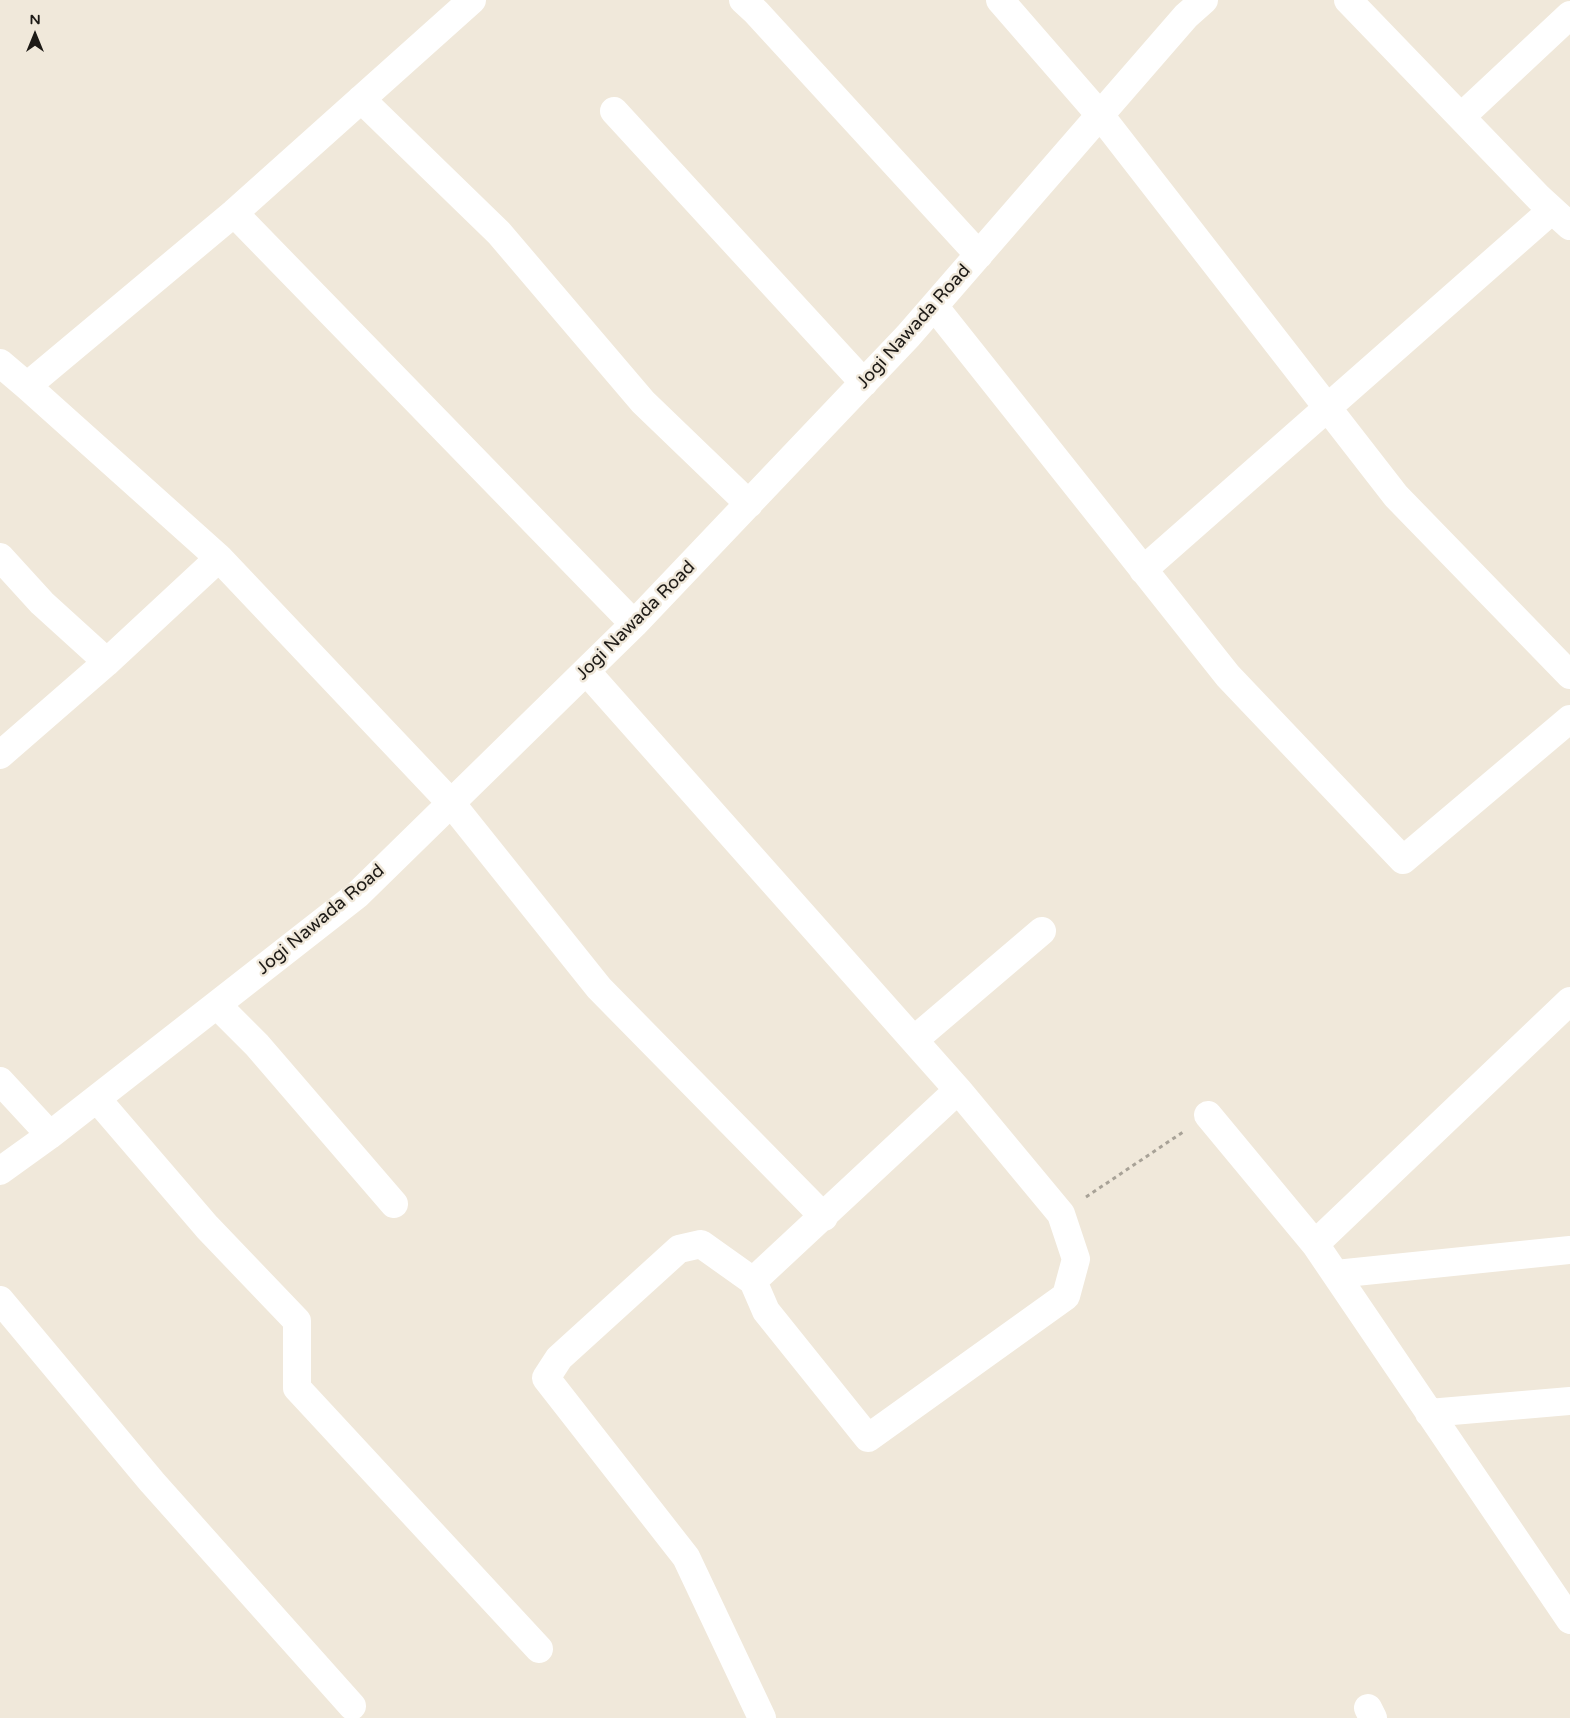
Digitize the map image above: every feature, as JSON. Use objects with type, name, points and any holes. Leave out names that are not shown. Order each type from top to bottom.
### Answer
[{"type":"street","points":[[27,386],[234,213],[472,0]]},
{"type":"street","points":[[743,0],[979,255]]},
{"type":"street","points":[[1000,0],[1100,115],[1396,496],[1570,675]]},
{"type":"street","name":"Jogi Nawada Road","points":[[0,1171],[50,1136],[357,895],[634,624],[864,383],[979,255],[1186,16],[1204,0]]},
{"type":"street","points":[[1144,570],[1327,408],[1561,218],[1348,0]]},
{"type":"street","points":[[1461,117],[1570,14]]},
{"type":"street","points":[[361,98],[499,233],[644,402],[749,504]]},
{"type":"street","points":[[614,111],[864,383]]},
{"type":"street","points":[[234,213],[634,624]]},
{"type":"street","points":[[934,306],[1228,676],[1403,860],[1570,719]]},
{"type":"street","points":[[0,363],[219,558],[451,803],[599,988],[824,1216]]},
{"type":"street","points":[[0,557],[42,603],[107,662]]},
{"type":"street","points":[[0,755],[107,662],[219,558]]},
{"type":"street","points":[[586,671],[958,1090],[1061,1214],[1076,1259],[1066,1296],[868,1438],[766,1311],[753,1281],[701,1244],[679,1249],[559,1358],[546,1378],[686,1557],[762,1718]]},
{"type":"street","points":[[914,1040],[1042,931]]},
{"type":"street","points":[[1315,1244],[1570,1001]]},
{"type":"street","points":[[217,1005],[257,1045],[394,1204]]},
{"type":"street","points":[[0,1081],[50,1136]]},
{"type":"street","points":[[753,1281],[958,1090]]},
{"type":"street","points":[[97,1099],[207,1226],[297,1321],[297,1388],[539,1649]]},
{"type":"street","points":[[1208,1115],[1315,1244],[1570,1620]]},
{"type":"street","points":[[1336,1274],[1570,1250]]},
{"type":"street","points":[[0,1300],[152,1482],[352,1706]]},
{"type":"street","points":[[1429,1413],[1570,1400]]},
{"type":"path","points":[[1061,1214],[1208,1115]]}]
